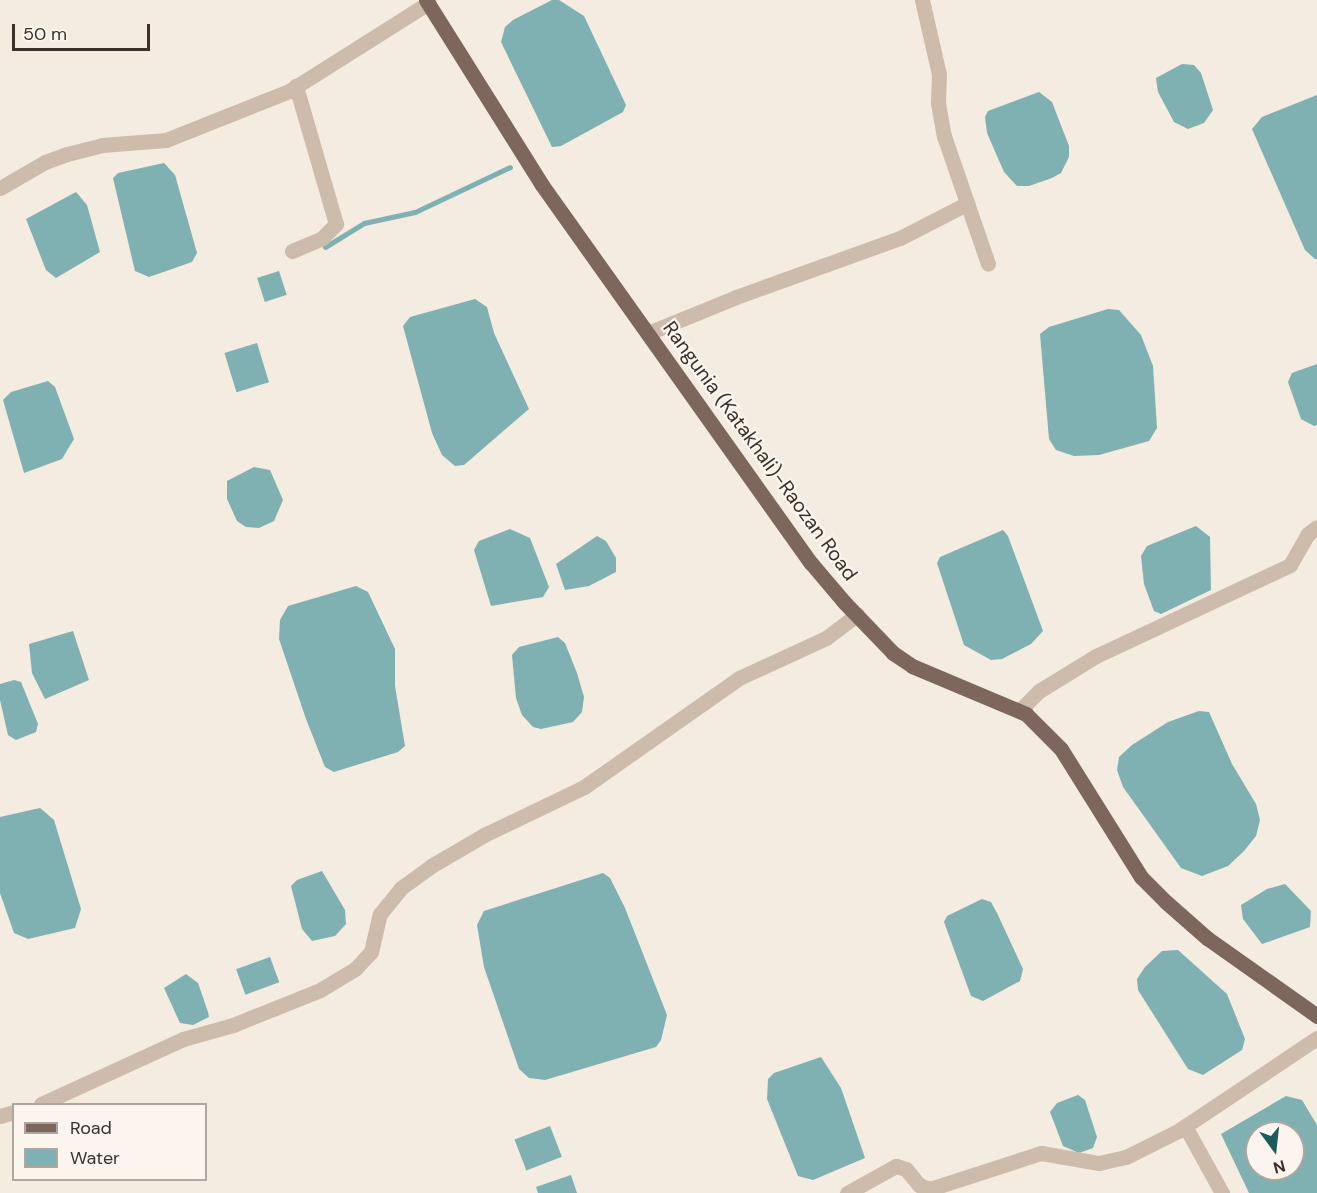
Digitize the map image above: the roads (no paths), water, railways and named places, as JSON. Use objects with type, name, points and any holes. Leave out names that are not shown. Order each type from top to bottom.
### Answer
[{"type":"main road","name":"Rangunia (Katakhali)-Raozan Road","points":[[427,2],[542,185],[811,563],[893,653],[912,666],[1019,711],[1061,749],[1141,876],[1166,902],[1207,938],[1317,1016]]},
{"type":"street","points":[[922,0],[939,74],[938,103],[944,136],[988,264]]},
{"type":"street","points":[[0,188],[45,162],[67,154],[102,145],[165,140],[296,86],[427,2]]},
{"type":"street","points":[[292,251],[322,238],[336,224],[296,86]]},
{"type":"street","points":[[648,333],[736,297],[900,238],[968,203]]},
{"type":"street","points":[[1019,711],[1039,691],[1096,656],[1290,565],[1308,534],[1317,527]]},
{"type":"street","points":[[43,1103],[183,1039],[320,990],[355,969],[371,952],[380,914],[401,888],[431,866],[484,835],[584,787],[739,678],[826,638],[857,615]]},
{"type":"street","points":[[847,1193],[896,1166],[906,1169],[919,1185],[930,1189],[1041,1153],[1099,1162],[1126,1157],[1154,1146],[1317,1038]]},
{"type":"street","points":[[1185,1126],[1222,1193]]},
{"type":"water","points":[[552,0],[559,0],[584,16],[626,105],[623,112],[561,146],[552,147],[501,42],[505,27],[513,20]]},
{"type":"water","points":[[1182,64],[1194,65],[1201,73],[1213,110],[1204,123],[1188,129],[1174,122],[1158,92],[1156,78]]},
{"type":"water","points":[[1039,92],[1052,102],[1069,146],[1069,157],[1061,173],[1029,186],[1017,186],[1004,172],[987,133],[985,117],[988,111]]},
{"type":"water","points":[[1317,95],[1317,259],[1315,259],[1305,250],[1252,129],[1262,117]]},
{"type":"water","points":[[164,163],[175,175],[197,253],[192,262],[149,277],[135,271],[113,178],[118,173]]},
{"type":"water","points":[[76,192],[87,205],[100,252],[56,278],[46,270],[26,219]]},
{"type":"water","points":[[279,271],[287,295],[265,302],[257,278]]},
{"type":"water","points":[[475,299],[487,307],[494,333],[529,409],[464,465],[455,466],[442,455],[432,433],[403,326],[410,317]]},
{"type":"water","points":[[1108,309],[1119,310],[1141,335],[1153,366],[1157,428],[1149,441],[1099,455],[1074,456],[1056,450],[1049,439],[1040,334],[1049,327]]},
{"type":"water","points":[[257,343],[269,382],[236,392],[224,353]]},
{"type":"water","points":[[1317,364],[1317,425],[1314,426],[1301,419],[1288,382],[1292,373]]},
{"type":"water","points":[[48,381],[55,387],[74,439],[62,459],[24,473],[3,400],[11,392]]},
{"type":"water","points":[[254,467],[270,470],[283,500],[274,521],[259,528],[246,527],[237,521],[227,499],[227,481]]},
{"type":"water","points":[[1196,526],[1210,537],[1211,590],[1161,614],[1154,611],[1144,584],[1141,556],[1147,546]]},
{"type":"water","points":[[510,529],[530,538],[549,587],[543,597],[491,606],[474,550],[479,541]]},
{"type":"water","points":[[1003,530],[1008,536],[1043,631],[1031,644],[1002,659],[991,660],[964,645],[937,563],[940,557]]},
{"type":"water","points":[[597,536],[606,541],[616,558],[616,572],[589,586],[565,590],[556,564]]},
{"type":"water","points":[[356,586],[368,592],[395,649],[395,686],[405,746],[398,752],[334,772],[325,767],[306,719],[279,639],[280,620],[288,606]]},
{"type":"water","points":[[73,631],[89,680],[45,699],[32,673],[29,644]]},
{"type":"water","points":[[558,637],[565,643],[577,673],[584,697],[582,712],[573,722],[541,729],[533,727],[522,715],[516,698],[512,655],[519,647]]},
{"type":"water","points":[[14,680],[21,682],[38,724],[36,732],[16,740],[8,735],[0,700],[0,684]]},
{"type":"water","points":[[1199,711],[1209,712],[1232,764],[1256,804],[1260,820],[1256,836],[1244,851],[1228,866],[1202,876],[1181,868],[1123,787],[1117,770],[1119,757],[1132,745],[1168,722]]},
{"type":"water","points":[[40,808],[54,820],[81,909],[75,928],[28,939],[14,933],[0,893],[0,817]]},
{"type":"water","points":[[322,871],[345,910],[346,924],[335,936],[312,941],[302,929],[291,886],[297,880]]},
{"type":"water","points":[[603,873],[610,878],[625,908],[667,1015],[661,1040],[656,1047],[545,1080],[529,1078],[519,1069],[484,967],[477,925],[484,911]]},
{"type":"water","points":[[1285,884],[1311,911],[1310,927],[1262,944],[1243,919],[1241,905],[1267,889]]},
{"type":"water","points":[[982,899],[991,902],[1023,969],[1020,981],[983,1001],[971,996],[944,922],[947,916]]},
{"type":"water","points":[[1178,950],[1227,994],[1245,1039],[1242,1050],[1203,1075],[1188,1069],[1138,990],[1137,979],[1145,967],[1162,951]]},
{"type":"water","points":[[270,957],[279,982],[245,995],[236,969]]},
{"type":"water","points":[[186,974],[198,983],[209,1017],[193,1025],[180,1023],[164,988]]},
{"type":"water","points":[[821,1057],[841,1088],[865,1158],[813,1180],[798,1176],[767,1099],[768,1079],[774,1073]]},
{"type":"water","points":[[1078,1095],[1085,1100],[1097,1137],[1093,1148],[1079,1153],[1063,1146],[1050,1112],[1057,1103]]},
{"type":"water","points":[[1286,1096],[1302,1100],[1317,1125],[1317,1193],[1249,1193],[1221,1134]]},
{"type":"water","points":[[550,1126],[562,1157],[526,1170],[515,1140]]},
{"type":"water","points":[[571,1175],[577,1193],[538,1193],[536,1187]]},
{"type":"waterway","points":[[325,247],[364,223],[415,212],[510,167]]}]
